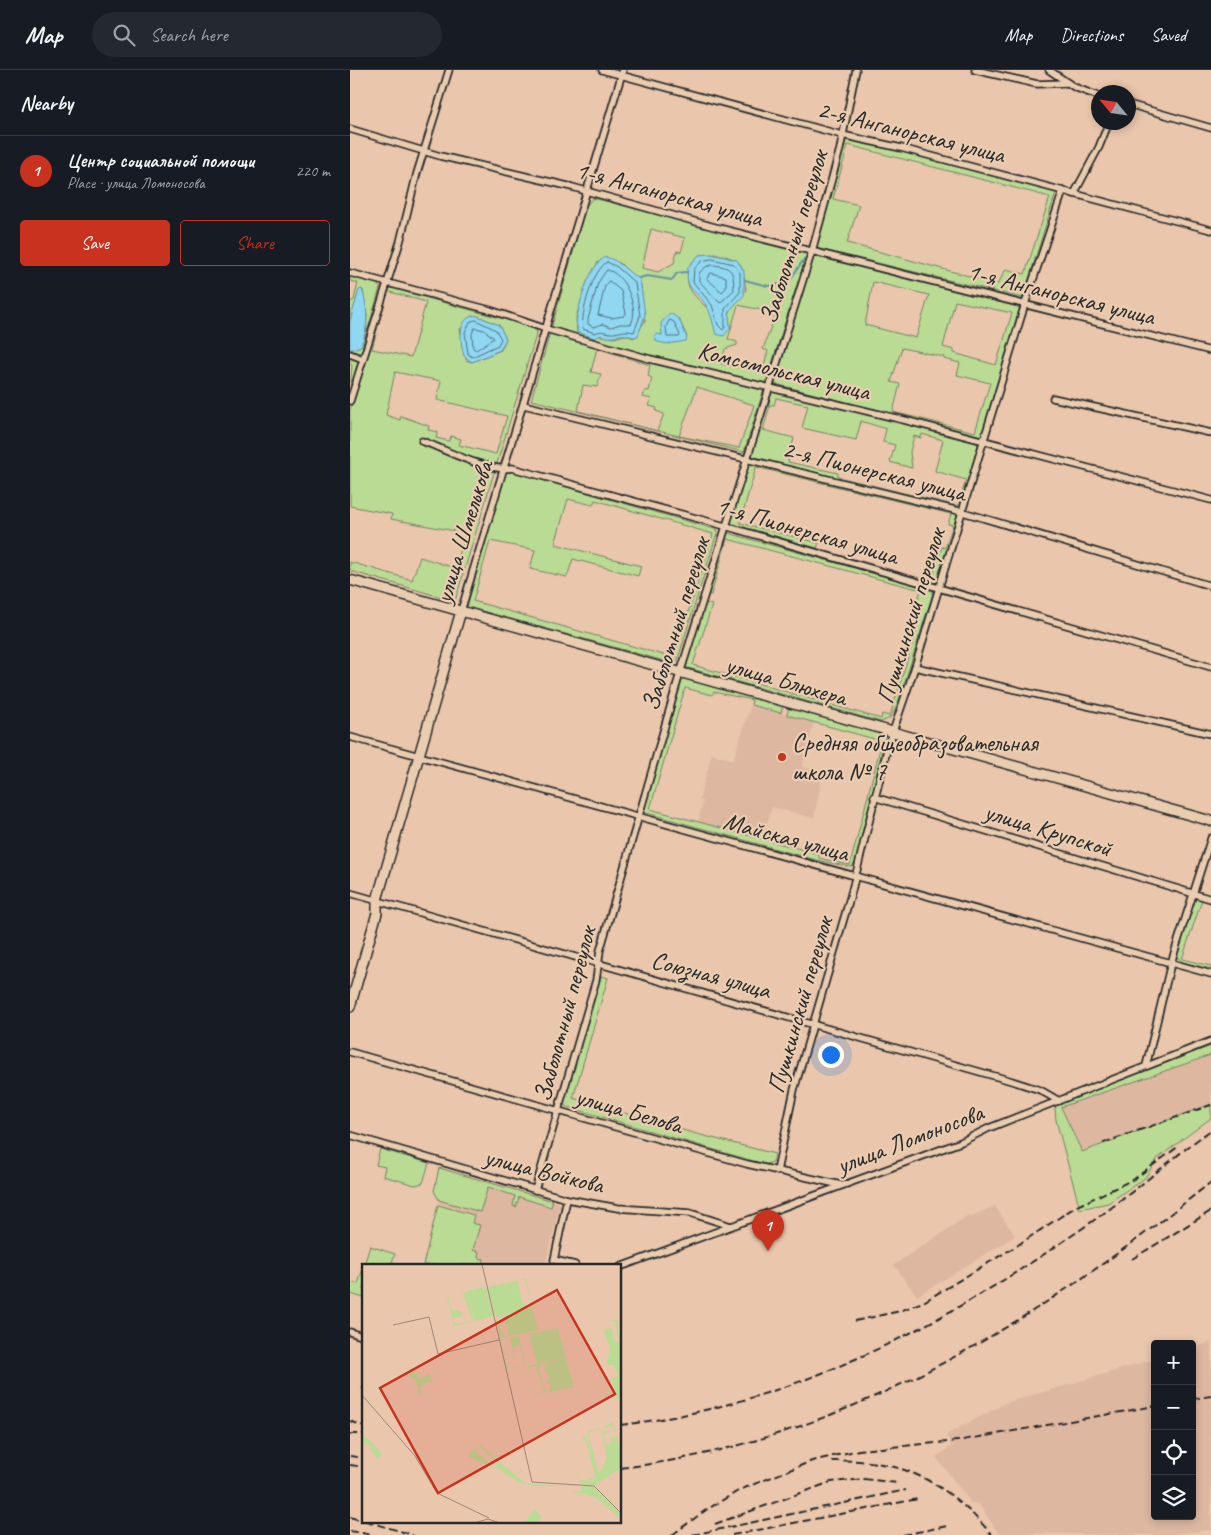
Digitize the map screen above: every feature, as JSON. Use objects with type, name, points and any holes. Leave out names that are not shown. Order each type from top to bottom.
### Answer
[{"type":"street","points":[[350,401],[400,242],[448,70]]},
{"type":"street","name":"2-я Анганорская улица","points":[[602,70],[622,72],[842,135],[1211,230]]},
{"type":"street","name":"Заболотный переулок","points":[[535,1190],[596,980],[600,951],[681,672],[768,387],[812,251],[842,135],[856,70]]},
{"type":"street","points":[[975,70],[1037,84],[1068,83]]},
{"type":"street","points":[[1049,70],[1068,83],[1091,93]]},
{"type":"street","name":"улица Шмелькова","points":[[350,1007],[377,913],[377,900],[418,755],[622,72]]},
{"type":"street","points":[[1136,106],[1211,128]]},
{"type":"street","name":"1-я Анганорская улица","points":[[350,129],[711,226],[1211,351]]},
{"type":"street","points":[[1074,194],[1106,130]]},
{"type":"street","name":"Пушкинский переулок","points":[[777,1171],[794,1090],[855,875],[874,797],[1026,304],[1063,191]]},
{"type":"street","name":"Комсомольская улица","points":[[350,273],[490,310],[546,329],[650,359],[904,420],[1211,500]]},
{"type":"street","points":[[350,354],[363,359]]},
{"type":"street","points":[[1053,398],[1211,433]]},
{"type":"street","name":"2-я Пионерская улица","points":[[524,405],[963,512],[1211,586]]},
{"type":"street","name":"1-я Пионерская улица","points":[[422,441],[487,466],[503,470],[512,468],[725,526],[1211,667]]},
{"type":"street","name":"улица Блюхера","points":[[350,580],[1211,821]]},
{"type":"street","points":[[915,666],[1211,734]]},
{"type":"street","name":"Майская улица","points":[[350,737],[1211,974]]},
{"type":"street","name":"улица Крупской","points":[[874,797],[1211,899]]},
{"type":"street","points":[[1146,1066],[1171,963],[1211,838]]},
{"type":"street","name":"Союзная улица","points":[[350,893],[1024,1084],[1059,1101]]},
{"type":"street","name":"улица Ломоносова","points":[[621,1267],[961,1142],[989,1128],[1211,1041]]},
{"type":"street","name":"улица Белова","points":[[350,1052],[777,1171],[841,1185]]},
{"type":"street","name":"улица Войкова","points":[[350,1135],[567,1199],[618,1208],[690,1213],[731,1226]]},
{"type":"street","points":[[567,1199],[554,1260],[571,1264]]},
{"type":"street","points":[[350,1332],[362,1336]]},
{"type":"shaded area","points":[[751,705],[814,722],[802,767],[823,772],[814,818],[772,807],[762,839],[698,822],[703,801],[699,800],[712,754],[733,760]]},
{"type":"shaded area","points":[[1211,1055],[1211,1104],[1082,1152],[1061,1107]]},
{"type":"shaded area","points":[[439,1168],[561,1204],[545,1264],[423,1264],[439,1200],[434,1191]]},
{"type":"shaded area","points":[[995,1206],[1015,1236],[917,1296],[894,1265],[969,1215],[970,1217]]},
{"type":"shaded area","points":[[1211,1342],[1211,1530],[1164,1535],[998,1533],[979,1504],[971,1503],[936,1457],[952,1446],[946,1435],[1006,1403],[1151,1360],[1151,1520],[1196,1520],[1196,1347]]},
{"type":"green space","points":[[845,137],[1056,192],[1023,298],[815,248]],"holes":[[[848,145],[1050,197],[1025,274],[1006,269],[998,284],[847,243],[859,205],[833,199]]]},
{"type":"green space","points":[[593,198],[807,253],[744,452],[657,431],[664,414],[656,411],[657,408],[649,406],[651,399],[643,397],[645,390],[649,391],[652,378],[648,376],[650,365],[597,348],[591,372],[601,374],[597,387],[583,385],[578,411],[630,424],[531,400],[586,206]],"holes":[[[651,229],[685,238],[681,252],[677,251],[674,263],[658,272],[642,268]],[[718,254],[734,259],[741,266],[746,290],[729,311],[730,328],[691,291],[688,282],[688,267],[699,255]],[[598,262],[620,263],[632,275],[640,279],[645,321],[634,338],[625,335],[614,338],[577,332],[576,317],[587,282]],[[738,305],[776,313],[763,349],[768,351],[762,372],[721,364],[725,349],[737,345],[737,342],[728,339]],[[679,319],[687,337],[660,336]],[[697,387],[754,405],[739,448],[679,436]]]},
{"type":"green space","points":[[813,256],[1020,306],[981,437],[772,383]],"holes":[[[873,282],[929,295],[916,338],[865,325]],[[955,301],[1012,313],[996,365],[954,353],[954,350],[943,347]],[[902,348],[944,357],[944,359],[960,363],[957,375],[990,383],[975,432],[893,412],[900,384],[891,382]]]},
{"type":"green space","points":[[350,275],[376,283],[380,288],[350,389],[352,365],[350,364],[350,350],[361,346],[366,333],[367,315],[363,290],[359,291],[350,321],[350,302],[354,300],[358,283],[350,281]]},
{"type":"green space","points":[[387,287],[533,327],[537,332],[455,601],[350,571],[350,562],[412,580],[420,557],[455,568],[466,533],[391,519],[392,514],[350,506],[350,410]],"holes":[[[387,291],[426,302],[411,357],[372,349]],[[478,316],[499,325],[506,339],[501,350],[472,362],[466,360],[460,329]],[[395,372],[441,381],[437,400],[507,416],[496,454],[459,445],[461,439],[451,436],[449,441],[436,438],[438,432],[428,430],[429,426],[401,416],[400,420],[386,415]]]},
{"type":"green space","points":[[770,390],[975,441],[978,445],[960,509],[751,456]],"holes":[[[776,398],[808,405],[802,428],[856,440],[861,421],[886,429],[883,442],[895,445],[890,462],[912,468],[910,452],[914,436],[921,438],[922,434],[943,440],[935,471],[966,480],[958,506],[838,477],[838,473],[788,462],[794,438],[763,430],[770,405],[774,405]]]},
{"type":"green space","points":[[749,461],[958,514],[936,583],[931,582],[942,547],[945,548],[953,525],[948,524],[951,514],[756,467],[740,523],[819,543],[817,548],[730,523]]},
{"type":"green space","points":[[510,471],[718,530],[677,662],[672,663],[467,607],[504,475]],"holes":[[[568,499],[593,505],[595,500],[713,534],[674,658],[473,601],[490,541],[535,550],[530,569],[567,577],[573,559],[638,576],[641,566],[555,544]]]},
{"type":"green space","points":[[728,533],[934,590],[897,706],[890,718],[881,722],[685,667],[705,603],[712,605],[693,665],[881,719],[882,714],[890,716],[918,625],[911,622],[921,590],[727,539],[711,595],[707,594]]},
{"type":"green space","points":[[683,677],[783,705],[781,713],[751,705],[752,700],[714,692],[712,695],[685,688],[650,809],[819,854],[819,858],[850,865],[882,741],[787,715],[789,706],[886,734],[855,863],[851,867],[816,860],[643,812]]},
{"type":"green space","points":[[1195,898],[1202,900],[1182,959],[1211,966],[1211,969],[1183,962],[1177,957]]},
{"type":"green space","points":[[601,976],[608,978],[573,1098],[693,1133],[775,1154],[773,1162],[766,1164],[746,1159],[565,1106],[564,1101]]},
{"type":"green space","points":[[1211,1046],[1211,1055],[1061,1107],[1082,1152],[1211,1104],[1211,1118],[1158,1158],[1145,1178],[1108,1203],[1080,1209],[1056,1120],[1055,1109],[1057,1104]]},
{"type":"green space","points":[[380,1149],[429,1163],[423,1183],[415,1185],[383,1176],[385,1167],[376,1165]]},
{"type":"green space","points":[[439,1168],[553,1201],[551,1207],[519,1197],[516,1207],[513,1206],[515,1196],[488,1187],[480,1212],[439,1200],[434,1191]]},
{"type":"green space","points":[[438,1205],[474,1215],[472,1223],[480,1225],[473,1250],[479,1252],[478,1258],[484,1259],[483,1264],[423,1264]]},
{"type":"green space","points":[[370,1246],[395,1254],[392,1262],[398,1264],[364,1264]]},
{"type":"green space","points":[[362,1271],[362,1297],[350,1294],[350,1282],[358,1284]]},
{"type":"water","points":[[711,254],[737,260],[744,271],[744,295],[729,311],[730,328],[724,336],[716,334],[709,310],[692,290],[687,275],[688,267],[699,255]]},
{"type":"water","points":[[605,257],[620,264],[640,279],[645,315],[638,336],[605,337],[601,335],[595,338],[577,332],[576,319],[586,284],[594,268]]},
{"type":"water","points":[[362,289],[366,310],[364,339],[361,346],[350,350],[350,321],[359,290]]},
{"type":"water","points":[[670,313],[679,319],[687,338],[686,341],[668,344],[657,342],[654,336],[657,334],[662,335],[661,323]]},
{"type":"water","points":[[475,315],[499,325],[506,339],[500,350],[472,362],[464,356],[461,344],[461,331],[465,321]]},
{"type":"waterway","points":[[745,280],[768,286],[788,283],[804,259],[807,258]]},
{"type":"waterway","points":[[639,278],[647,276],[672,280],[677,273],[687,272]]},
{"type":"railway","points":[[1103,1143],[1211,1105]]},
{"type":"railway","points":[[621,1425],[686,1414],[750,1398],[812,1377],[873,1351],[931,1322],[1045,1254],[1114,1206],[1211,1130]]},
{"type":"railway","points":[[855,1321],[900,1311],[925,1301],[1018,1245],[1075,1207],[1134,1179],[1179,1146]]},
{"type":"railway","points":[[621,1468],[702,1454],[782,1432],[860,1403],[935,1367],[1007,1327],[1077,1281],[1145,1233],[1211,1182]]},
{"type":"railway","points":[[1132,1259],[1211,1211]]},
{"type":"railway","points":[[1196,1398],[1211,1396]]},
{"type":"railway","points":[[742,1489],[812,1461],[859,1450],[957,1441],[1151,1407]]},
{"type":"railway","points":[[350,1421],[362,1425]]},
{"type":"railway","points":[[350,1434],[362,1434]]},
{"type":"railway","points":[[350,1456],[362,1458]]},
{"type":"railway","points":[[831,1461],[856,1461],[880,1464],[901,1469],[921,1477],[958,1501],[992,1535]]},
{"type":"railway","points":[[350,1465],[362,1467]]},
{"type":"railway","points":[[715,1524],[831,1482],[864,1479],[898,1483]]},
{"type":"railway","points":[[692,1535],[906,1490]]},
{"type":"railway","points":[[672,1535],[706,1510],[738,1491]]},
{"type":"railway","points":[[732,1535],[918,1499]]},
{"type":"railway","points":[[350,1517],[362,1520]]},
{"type":"railway","points":[[369,1522],[413,1535]]},
{"type":"railway","points":[[903,1535],[947,1526]]},
{"type":"railway","points":[[350,1531],[373,1535]]},
{"type":"place","name":"Средняя общеобразовательная школа № 7","points":[[782,757]]},
{"type":"place","name":"Центр социальной помощи","points":[[768,1251]]}]
